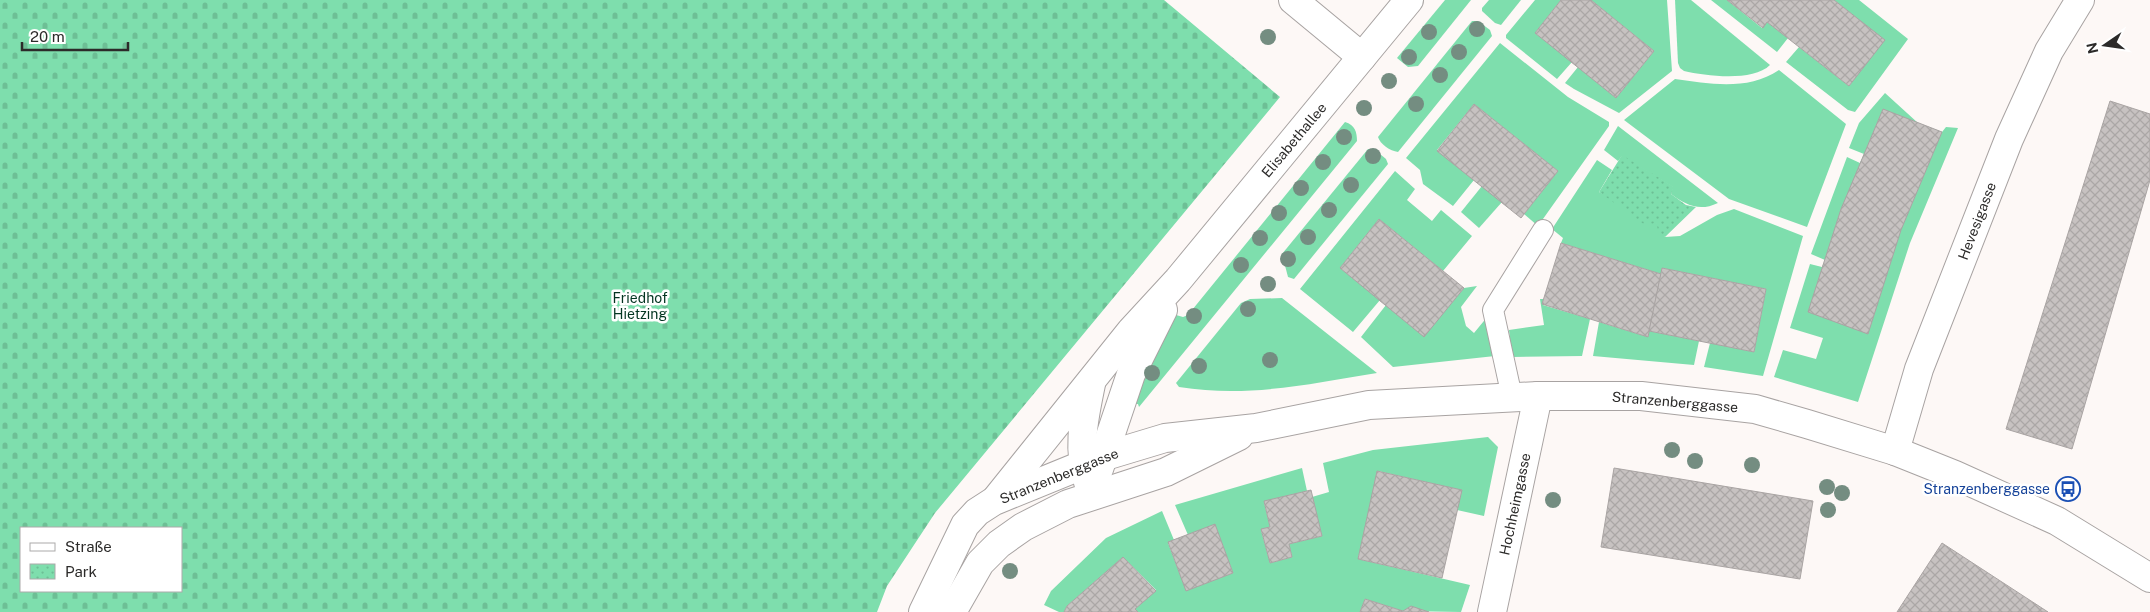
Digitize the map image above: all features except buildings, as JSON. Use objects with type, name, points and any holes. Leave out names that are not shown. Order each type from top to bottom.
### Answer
[{"type":"street","points":[[1292,0],[1362,57]]},
{"type":"street","name":"Elisabethallee","points":[[994,501],[1131,332],[1178,280],[1409,0]]},
{"type":"street","name":"Hevesigasse","points":[[1895,451],[1919,369],[2009,139],[2049,51],[2080,0]]},
{"type":"street","name":"Elisabethallee","points":[[1093,461],[1131,374],[1178,280]]},
{"type":"street","name":"Elisabethallee","points":[[1092,380],[1082,431],[1093,461],[1092,496]]},
{"type":"street","name":"Stranzenberggasse","points":[[923,612],[965,525],[978,512],[994,501],[1093,461],[1165,438],[1256,428],[1369,405],[1525,396],[1641,396],[1754,409],[1895,451],[1955,474],[2057,521],[2149,573]]},
{"type":"street","name":"Hochheimgasse","points":[[1492,612],[1525,396]]},
{"type":"street","name":"Stranzenberggasse","points":[[952,612],[980,563],[999,544],[1023,527],[1068,504],[1166,472],[1256,428]]},
{"type":"lane","points":[[1525,396],[1493,310],[1543,230]]},
{"type":"green space","name":"Friedhof Hietzing","points":[[0,0],[1164,0],[1280,97],[935,513],[887,586],[877,612],[0,612]]},
{"type":"green space","points":[[1445,0],[1471,0],[1418,66],[1408,67],[1397,58]]},
{"type":"green space","points":[[1489,0],[1521,0],[1501,25],[1495,23],[1482,11],[1482,8]]},
{"type":"green space","points":[[1535,0],[1561,0],[1535,33],[1572,62],[1557,79],[1506,38],[1506,35]]},
{"type":"green space","points":[[1591,0],[1667,0],[1672,71],[1619,113],[1565,83],[1578,67],[1616,98],[1654,51]]},
{"type":"green space","points":[[1675,0],[1691,0],[1770,65],[1752,74],[1741,76],[1704,75],[1684,71],[1678,63]]},
{"type":"green space","points":[[1711,0],[1727,0],[1762,28],[1767,22],[1788,38],[1777,52]]},
{"type":"green space","points":[[1834,0],[1859,0],[1908,39],[1855,112],[1848,110],[1786,62],[1799,47],[1849,86],[1884,40]]},
{"type":"green space","points":[[1472,21],[1478,21],[1490,30],[1492,36],[1398,152],[1386,147],[1378,137]]},
{"type":"green space","points":[[1500,43],[1568,97],[1609,122],[1609,126],[1538,226],[1524,214],[1558,171],[1474,104],[1437,150],[1474,180],[1453,206],[1423,184],[1420,170],[1406,158]]},
{"type":"green space","points":[[1779,70],[1846,124],[1807,227],[1729,199],[1624,120],[1675,79],[1715,84],[1742,83],[1767,77]]},
{"type":"green space","points":[[1885,93],[1918,123],[1942,132],[1946,127],[1958,128],[1910,243],[1858,402],[1774,377],[1783,350],[1816,359],[1823,338],[1790,328],[1810,264],[1822,267],[1825,260],[1811,254],[1847,157],[1860,163],[1864,154],[1849,148],[1859,123]]},
{"type":"green space","points":[[1345,122],[1355,129],[1357,141],[1139,407],[1138,404],[1133,404],[1159,337],[1176,315],[1183,317],[1188,315]]},
{"type":"green space","points":[[1618,126],[1718,203],[1705,207],[1687,204],[1671,194],[1673,187],[1622,156],[1618,161],[1604,150]]},
{"type":"green space","points":[[1368,149],[1374,149],[1386,159],[1388,164],[1294,279],[1288,277],[1282,254]]},
{"type":"green space","points":[[1622,155],[1674,187],[1671,194],[1686,205],[1696,207],[1665,237],[1659,233],[1656,223],[1645,225],[1599,192]]},
{"type":"green space","points":[[1597,160],[1612,170],[1599,192],[1656,222],[1665,237],[1680,236],[1717,215],[1734,209],[1803,236],[1763,376],[1704,367],[1710,343],[1754,352],[1766,289],[1662,268],[1661,274],[1561,243],[1563,238],[1552,229]]},
{"type":"green space","points":[[1395,171],[1415,189],[1407,200],[1432,221],[1441,210],[1472,236],[1443,271],[1379,219],[1340,268],[1380,300],[1353,332],[1300,289]]},
{"type":"green space","points":[[1482,186],[1502,202],[1479,228],[1461,212]]},
{"type":"green space","points":[[1477,286],[1461,307],[1466,326],[1474,333],[1488,316],[1495,356],[1393,367],[1361,337],[1386,305],[1424,336],[1464,288]]},
{"type":"green space","points":[[1282,298],[1377,373],[1303,385],[1254,390],[1229,391],[1179,387],[1176,383],[1241,303],[1250,299]]},
{"type":"green space","points":[[1540,299],[1544,299],[1543,305],[1590,319],[1582,356],[1512,357],[1509,330],[1544,325]]},
{"type":"green space","points":[[1599,322],[1648,337],[1649,331],[1699,341],[1694,365],[1593,356]]},
{"type":"green space","points":[[1488,437],[1498,447],[1484,516],[1457,510],[1461,490],[1378,471],[1358,559],[1470,585],[1461,612],[1403,611],[1365,599],[1360,612],[1138,612],[1135,609],[1156,590],[1123,557],[1067,606],[1064,612],[1059,612],[1044,605],[1051,591],[1106,538],[1162,511],[1174,540],[1168,543],[1186,590],[1233,573],[1215,525],[1188,535],[1175,505],[1302,468],[1307,491],[1264,502],[1270,527],[1261,530],[1270,563],[1292,557],[1289,544],[1322,536],[1312,497],[1329,492],[1323,463],[1373,450]]},
{"type":"place","name":"Stranzenberggasse","points":[[2068,489]]}]
